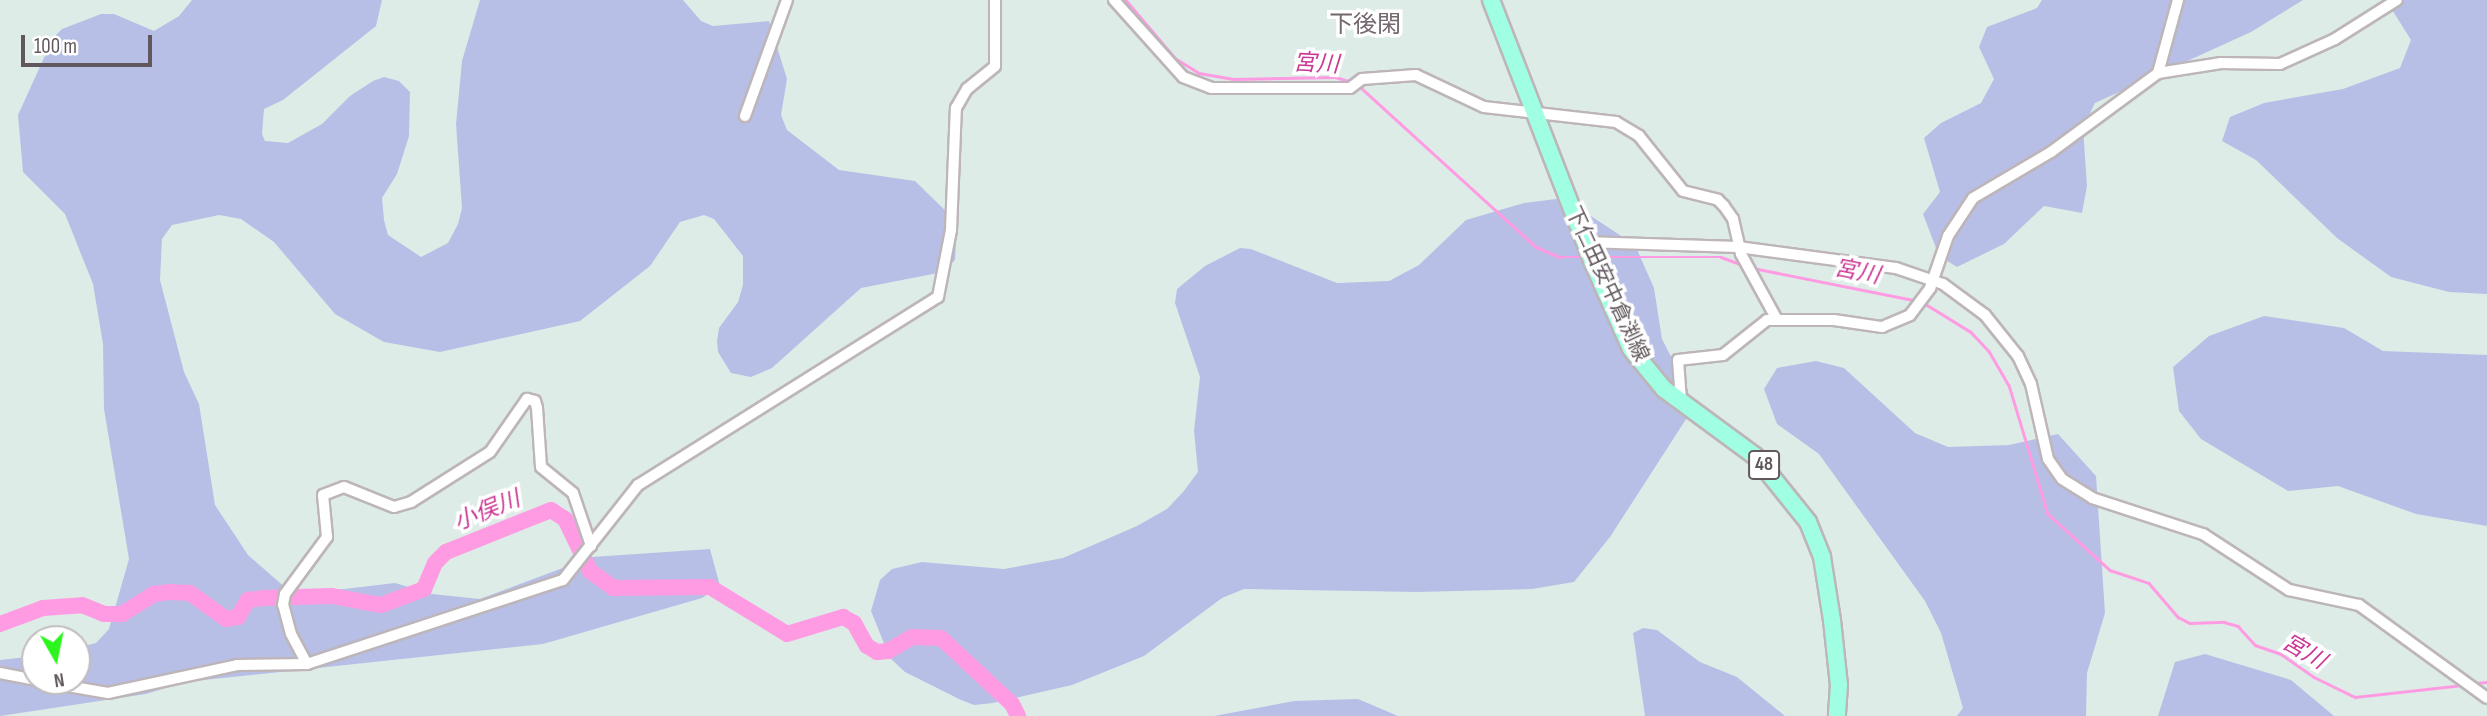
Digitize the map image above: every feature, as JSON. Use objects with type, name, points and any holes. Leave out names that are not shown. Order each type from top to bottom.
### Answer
[{"type":"main road","name":"下仁田安中倉渕線","points":[[1491,0],[1589,252],[1640,363],[1681,401],[1755,456],[1808,522],[1822,557],[1832,621],[1839,685],[1837,716]]},
{"type":"street","points":[[744,116],[787,0]]},
{"type":"street","points":[[91,690],[108,693],[237,665],[307,664],[563,580],[591,547],[626,497],[661,468],[938,298],[951,230],[956,108],[967,89],[995,66],[995,0]]},
{"type":"street","points":[[1115,0],[1161,56],[1196,84],[1235,89],[1352,86],[1362,79],[1416,75],[1475,104],[1616,122],[1639,135],[1683,191],[1718,200],[1724,206],[1733,219],[1739,251],[1757,276],[1763,300],[1776,318],[1791,323],[1834,320],[1882,327],[1910,315],[1921,303],[1931,284],[1948,236],[1973,198],[2051,152],[2158,73],[2221,63],[2280,64],[2335,39],[2397,0]]},
{"type":"street","points":[[2158,73],[2178,0]]},
{"type":"street","points":[[1589,252],[1739,251],[1896,268],[1931,284],[1985,314],[2018,355],[2031,384],[2048,459],[2062,479],[2092,498],[2193,529],[2289,590],[2359,605],[2487,698]]},
{"type":"street","points":[[1681,401],[1678,360],[1723,355],[1760,323],[1776,318]]},
{"type":"street","points":[[307,664],[290,634],[284,605],[285,594],[327,537],[323,495],[348,488],[394,507],[411,502],[490,452],[527,399],[535,401],[537,408],[541,467],[573,493],[591,547]]},
{"type":"street","points":[[0,673],[21,678]]},
{"type":"shaded area","points":[[192,0],[382,0],[376,26],[283,100],[264,109],[262,134],[265,141],[288,143],[322,124],[350,96],[373,81],[384,77],[399,81],[410,92],[409,136],[397,174],[382,198],[384,220],[388,235],[421,257],[448,243],[458,224],[462,208],[456,124],[462,61],[480,0],[683,0],[701,21],[713,26],[769,21],[787,79],[781,115],[787,130],[839,170],[915,181],[957,222],[955,260],[943,272],[861,288],[772,368],[751,377],[731,373],[718,352],[717,341],[719,328],[738,302],[743,285],[743,256],[714,219],[704,215],[680,222],[650,266],[580,321],[440,352],[384,342],[335,314],[274,242],[241,219],[219,215],[172,225],[162,239],[160,280],[184,372],[199,404],[215,505],[248,555],[287,589],[302,594],[395,583],[432,594],[480,599],[592,557],[710,549],[720,586],[702,598],[543,644],[185,682],[146,694],[0,716],[0,660],[21,658],[21,695],[91,695],[91,644],[96,643],[109,629],[129,559],[104,409],[103,344],[93,284],[65,214],[23,172],[18,115],[53,38],[62,29],[101,14],[114,14],[154,31],[179,16]]},
{"type":"shaded area","points":[[2042,0],[2303,0],[2251,32],[2095,103],[2083,128],[2087,186],[2082,213],[2044,206],[2004,244],[1957,267],[1939,256],[1923,214],[1940,192],[1924,138],[1941,123],[1981,103],[1994,79],[1979,47],[1987,27],[2037,8]]},
{"type":"shaded area","points":[[2381,0],[2487,0],[2487,294],[2449,292],[2391,277],[2337,238],[2256,160],[2222,141],[2230,117],[2264,103],[2343,89],[2400,68],[2411,40],[2389,5]]},
{"type":"shaded area","points":[[1556,199],[1571,203],[1635,245],[1654,288],[1662,339],[1688,390],[1690,413],[1610,537],[1574,582],[1532,589],[1417,592],[1244,589],[1222,598],[1144,656],[1072,685],[993,703],[974,705],[961,700],[905,672],[890,658],[871,611],[880,580],[892,569],[922,562],[1004,569],[1063,558],[1137,526],[1167,509],[1183,492],[1198,472],[1194,431],[1200,377],[1175,303],[1177,289],[1205,266],[1240,248],[1251,249],[1337,283],[1389,281],[1419,265],[1466,220],[1524,203]]},
{"type":"shaded area","points":[[2264,316],[2344,328],[2383,351],[2487,355],[2487,526],[2416,514],[2338,486],[2288,491],[2201,439],[2179,411],[2173,367],[2209,336]]},
{"type":"shaded area","points":[[1816,361],[1844,368],[1915,433],[1948,447],[2009,445],[2058,434],[2096,476],[2105,613],[2087,673],[2086,716],[1957,716],[1963,708],[1941,633],[1925,601],[1819,454],[1777,424],[1764,389],[1777,368]]},
{"type":"shaded area","points":[[1643,628],[1657,630],[1700,662],[1737,677],[1785,716],[1645,716],[1633,633]]},
{"type":"shaded area","points":[[2205,654],[2291,680],[2334,716],[2158,716],[2175,662]]},
{"type":"shaded area","points":[[1358,699],[1398,716],[1214,716],[1294,701]]},
{"type":"waterway","name":"宮川","points":[[1126,0],[1175,58],[1199,73],[1234,79],[1335,77],[1352,82]]},
{"type":"waterway","name":"宮川","points":[[1358,85],[1536,247],[1560,257],[1584,257]]},
{"type":"waterway","name":"宮川","points":[[1597,257],[1721,257],[1743,265]]},
{"type":"waterway","name":"宮川","points":[[1753,268],[1918,301]]},
{"type":"waterway","name":"宮川","points":[[1924,303],[1971,332],[1989,351],[2009,385],[2048,514],[2110,570],[2149,583],[2178,617],[2190,623],[2224,622],[2238,626],[2255,645],[2281,654],[2314,677],[2355,697],[2462,685]]},
{"type":"waterway","name":"小俣川","points":[[0,624],[43,608],[82,605],[104,614],[122,614],[154,594],[170,592],[190,593],[226,619],[238,617],[248,600],[264,598],[332,596],[381,605],[424,589],[435,563],[446,552],[551,510],[565,519],[590,571],[613,588],[710,587],[787,634],[843,617],[854,623],[867,646],[877,652],[888,651],[912,637],[941,638],[1012,704],[1018,716]]},
{"type":"waterway","name":"宮川","points":[[2475,683],[2487,682]]},
{"type":"district","name":"下後閑","points":[[1365,25]]}]
